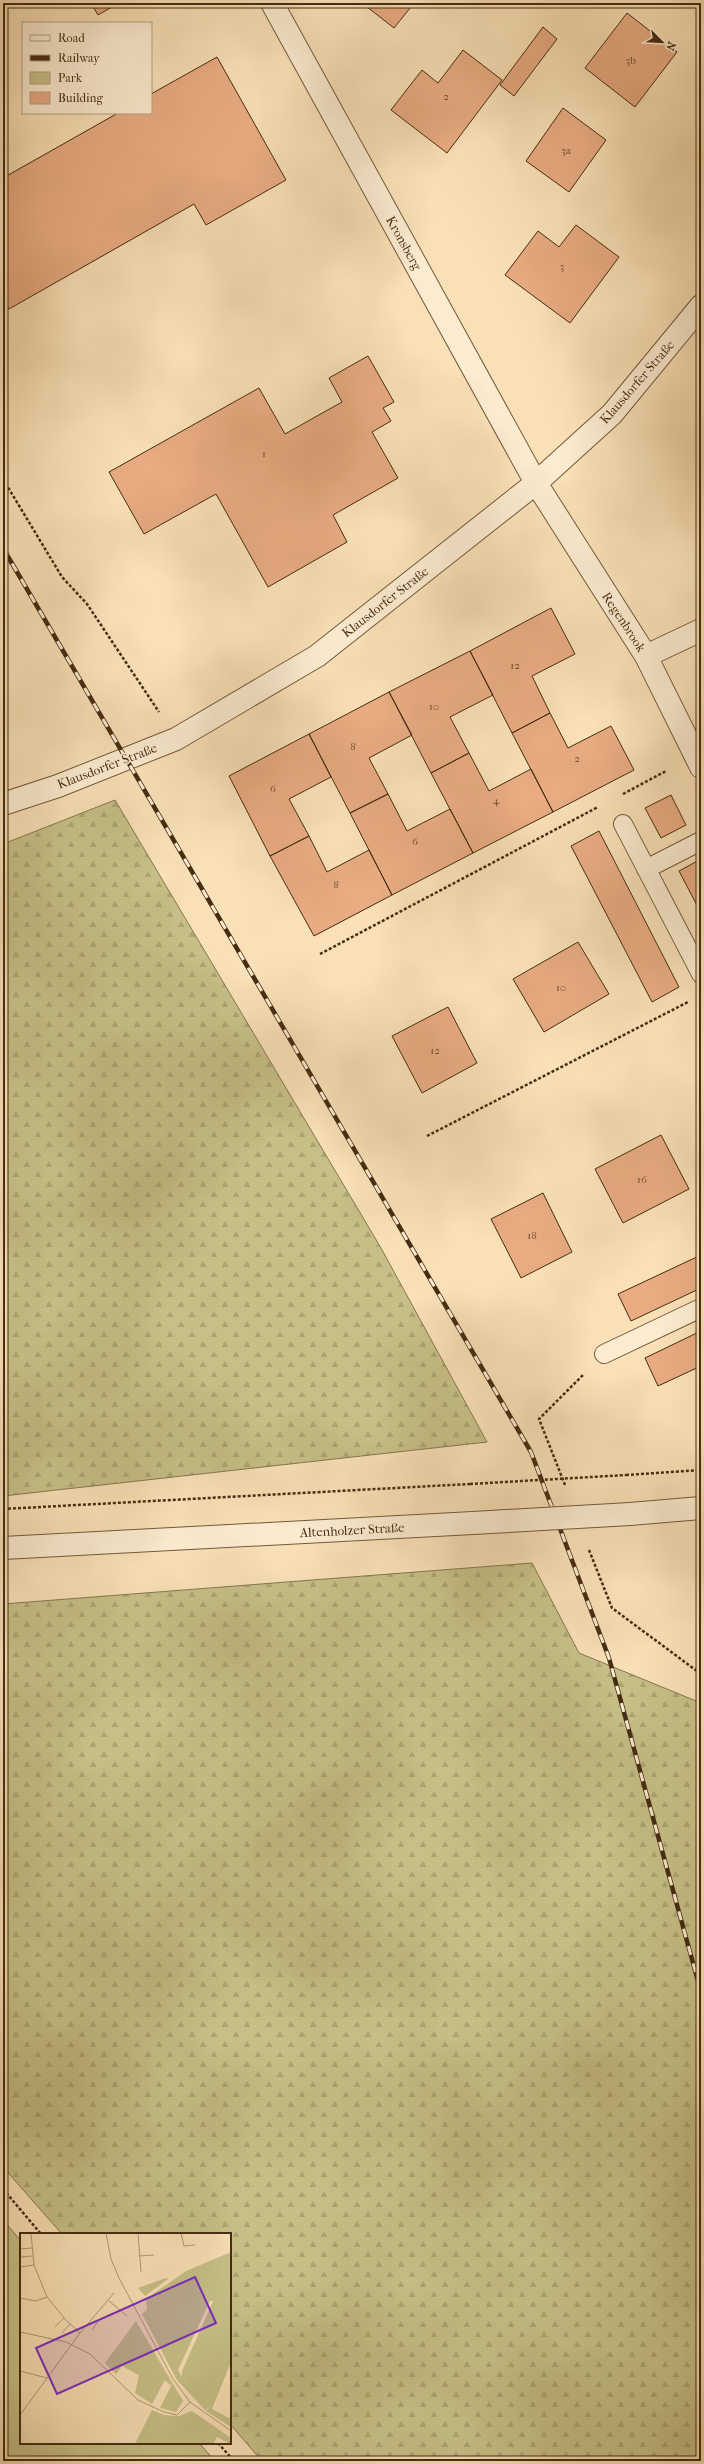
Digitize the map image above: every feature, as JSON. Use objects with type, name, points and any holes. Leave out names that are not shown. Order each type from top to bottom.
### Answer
[{"type":"street","name":"Kronsberg","points":[[272,3],[536,483]]},
{"type":"street","name":"Klausdorfer Straße","points":[[3,804],[58,786],[176,739],[316,656],[536,483],[612,414],[701,306]]},
{"type":"street","name":"Regenbrook","points":[[536,483],[646,656],[698,761]]},
{"type":"street","points":[[646,656],[701,630]]},
{"type":"street","name":"Altenholzer Straße","points":[[3,1548],[474,1523],[630,1514],[701,1508]]},
{"type":"lane","points":[[622,824],[700,974]]},
{"type":"lane","points":[[646,869],[701,841]]},
{"type":"lane","points":[[604,1354],[701,1308]]},
{"type":"path","points":[[3,479],[62,577],[87,604],[176,739]]},
{"type":"path","points":[[619,796],[698,761]]},
{"type":"path","points":[[320,954],[605,803]]},
{"type":"path","points":[[427,1136],[694,999]]},
{"type":"path","points":[[3,1509],[701,1470]]},
{"type":"path","points":[[3,2188],[41,2233]]},
{"type":"path","points":[[219,2444],[234,2461]]},
{"type":"green space","points":[[115,800],[381,1248],[487,1442],[3,1496],[3,844]]},
{"type":"green space","points":[[532,1563],[579,1653],[701,1703],[701,2461],[262,2461],[231,2425],[231,2233],[61,2233],[3,2167],[3,1604]]},
{"type":"green space","points":[[3,2220],[20,2240],[20,2444],[200,2444],[215,2461],[3,2461]]},
{"type":"building","points":[[91,3],[119,3],[98,15]]},
{"type":"building","points":[[362,3],[414,3],[394,28]]},
{"type":"building","points":[[627,13],[677,52],[635,107],[585,68]]},
{"type":"building","points":[[543,27],[557,39],[514,96],[500,85]]},
{"type":"building","points":[[463,50],[502,80],[447,153],[391,110],[422,70],[438,83]]},
{"type":"building","points":[[217,57],[286,180],[206,225],[194,204],[9,309],[3,298],[3,178],[116,114],[152,114],[152,93]]},
{"type":"building","points":[[563,108],[606,140],[569,192],[526,161]]},
{"type":"building","points":[[576,225],[619,257],[570,323],[505,275],[538,231],[559,247]]},
{"type":"building","points":[[368,356],[394,402],[383,408],[391,421],[372,432],[398,478],[333,515],[347,542],[268,587],[216,494],[144,534],[109,472],[259,388],[285,434],[342,402],[329,378]]},
{"type":"building","points":[[551,608],[575,654],[532,676],[550,713],[512,733],[470,651]]},
{"type":"building","points":[[470,651],[493,695],[450,717],[469,753],[431,773],[389,692]]},
{"type":"building","points":[[389,692],[412,735],[369,758],[388,794],[350,813],[309,734]]},
{"type":"building","points":[[550,713],[568,748],[611,726],[634,770],[553,812],[512,733]]},
{"type":"building","points":[[309,734],[331,777],[289,799],[309,836],[270,856],[229,776]]},
{"type":"building","points":[[469,753],[489,791],[531,769],[553,812],[473,853],[431,773]]},
{"type":"building","points":[[388,794],[407,831],[450,809],[473,853],[392,895],[350,813]]},
{"type":"building","points":[[671,795],[686,825],[661,838],[645,808]]},
{"type":"building","points":[[599,831],[679,987],[652,1002],[571,846]]},
{"type":"building","points":[[309,836],[327,872],[369,850],[392,895],[314,936],[270,856]]},
{"type":"building","points":[[701,859],[701,913],[679,871]]},
{"type":"building","points":[[578,942],[609,994],[544,1032],[513,979]]},
{"type":"building","points":[[448,1007],[477,1063],[422,1093],[392,1036]]},
{"type":"building","points":[[661,1135],[689,1189],[623,1223],[595,1169]]},
{"type":"building","points":[[543,1193],[572,1252],[521,1278],[491,1219]]},
{"type":"building","points":[[701,1255],[701,1288],[631,1321],[618,1294]]},
{"type":"building","points":[[701,1331],[701,1366],[658,1386],[645,1358]]},
{"type":"railway","points":[[3,548],[531,1452],[609,1658],[701,1992]]}]
